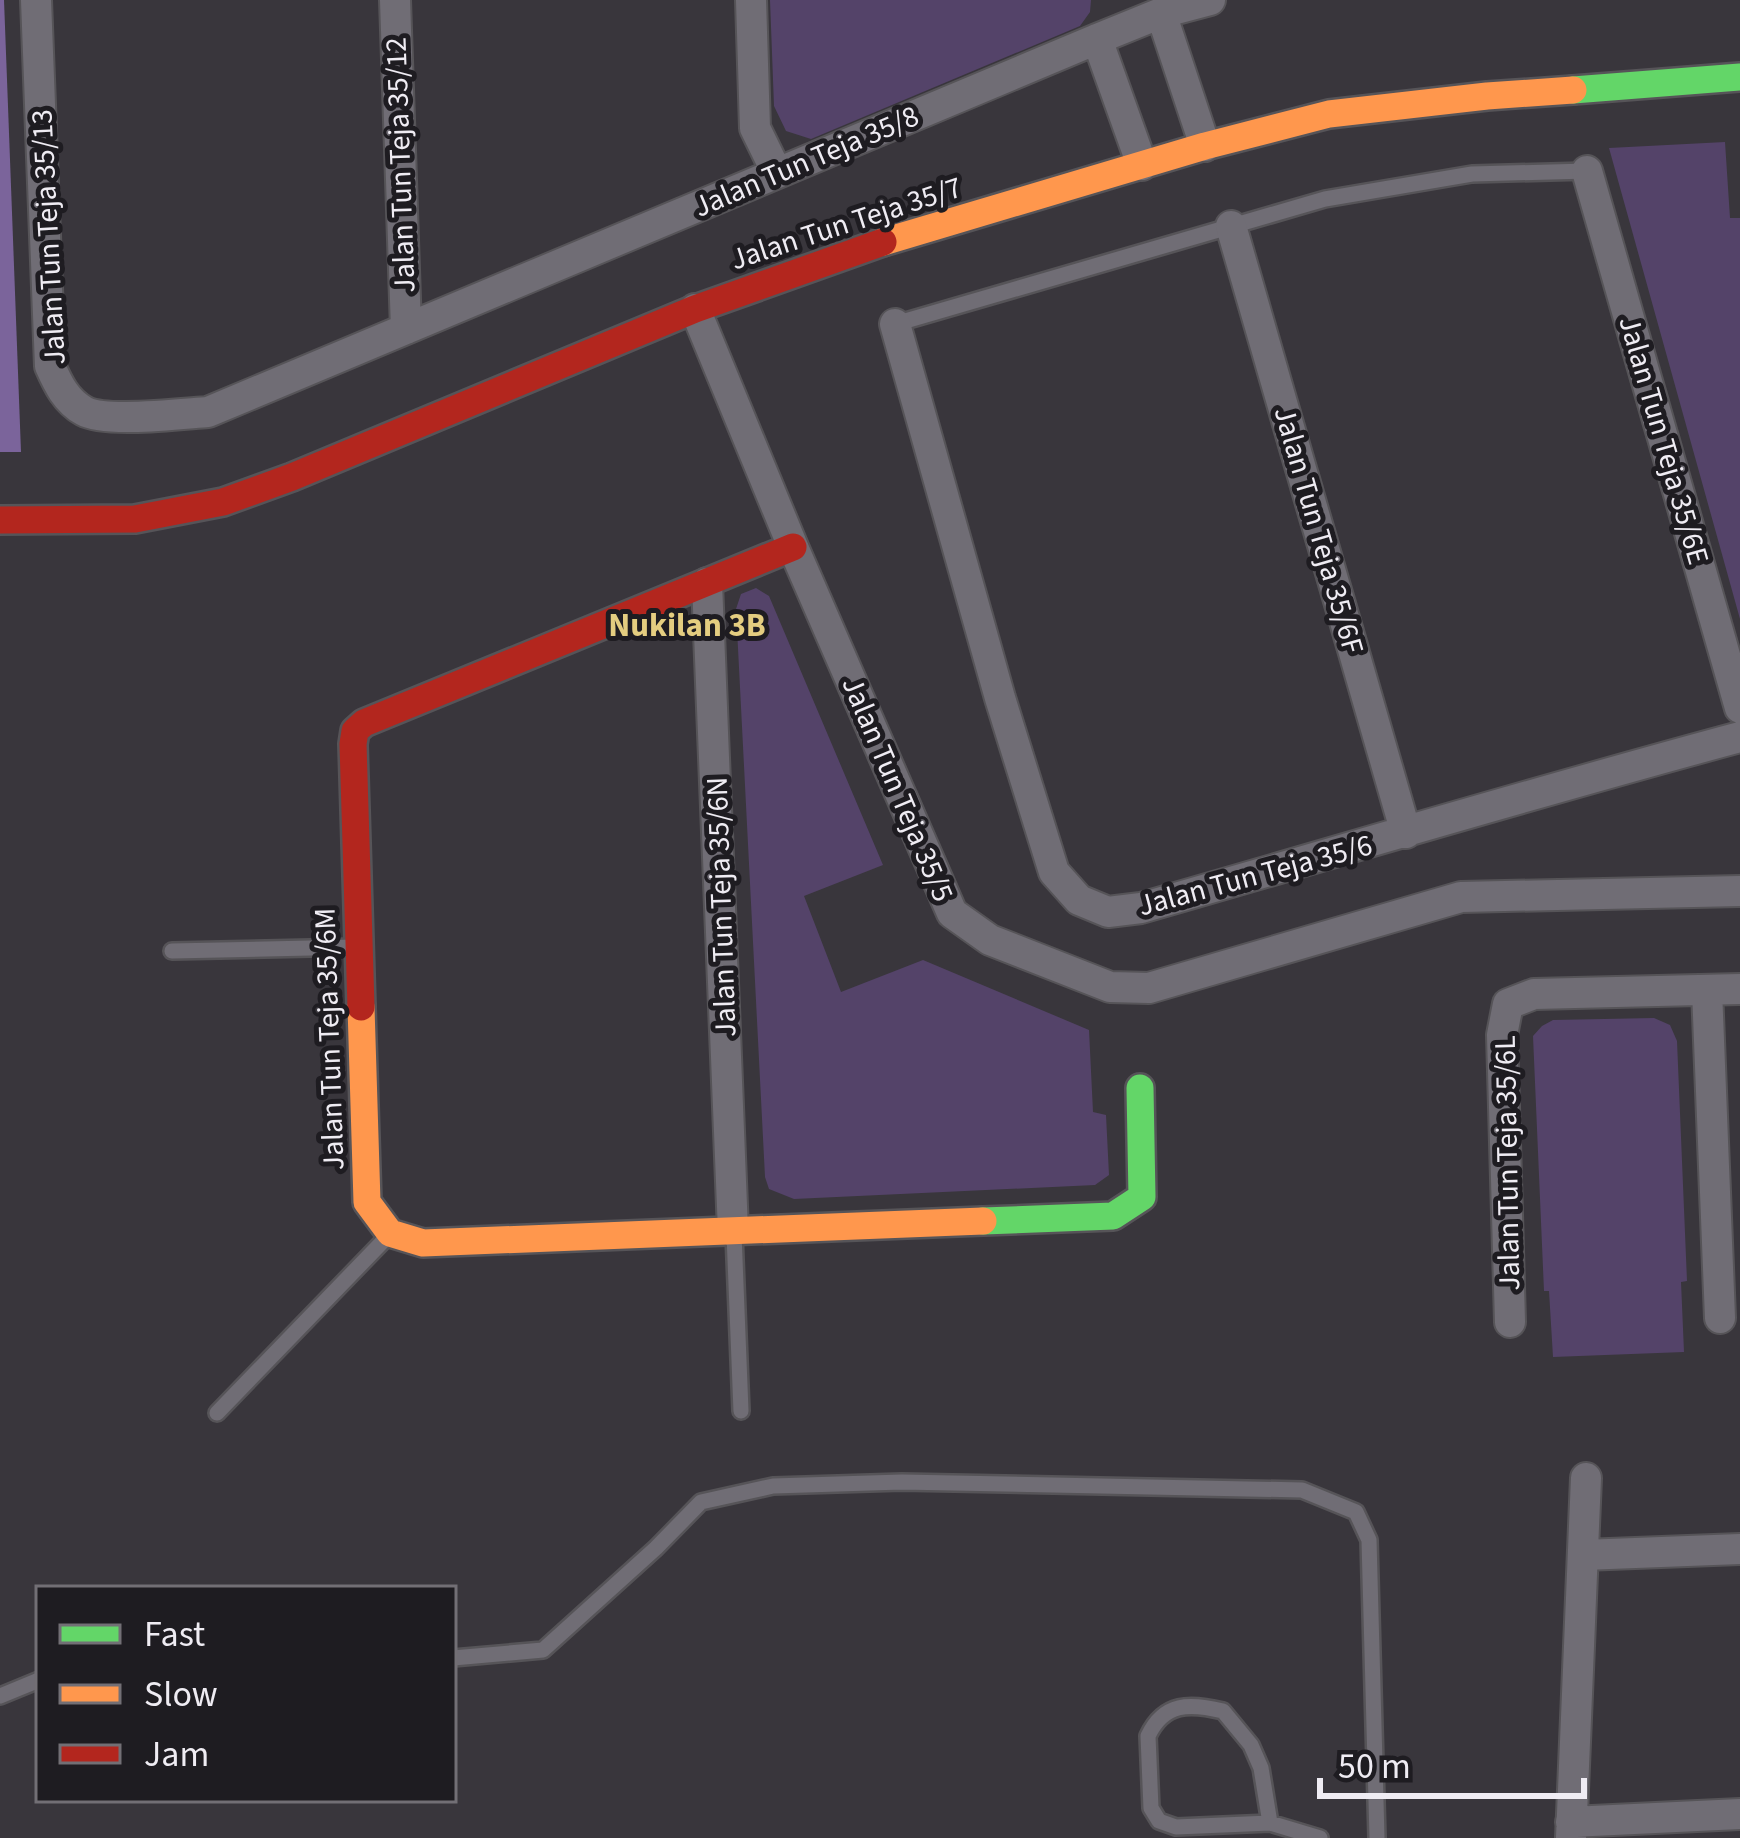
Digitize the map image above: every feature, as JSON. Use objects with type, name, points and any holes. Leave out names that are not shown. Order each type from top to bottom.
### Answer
[{"type":"street","name":"Jalan Tun Teja 35/13","points":[[36,0],[50,366],[62,392],[83,411],[103,417],[208,412],[406,329]]},
{"type":"street","name":"Jalan Tun Teja 35/12","points":[[395,0],[406,329]]},
{"type":"street","points":[[751,0],[755,128],[777,173]]},
{"type":"street","name":"Jalan Tun Teja 35/8","points":[[406,329],[1097,39],[1121,13],[1161,14],[1210,0]]},
{"type":"street","points":[[1161,14],[1205,146]]},
{"type":"street","points":[[1097,39],[1142,164]]},
{"type":"street","name":"Jalan Tun Teja 35/7","points":[[0,520],[135,519],[223,502],[695,309],[860,249],[1142,164],[1329,114],[1487,96],[1740,77]]},
{"type":"street","name":"Jalan Tun Teja 35/6E","points":[[1587,171],[1740,708]]},
{"type":"street","name":"Jalan Tun Teja 35/6F","points":[[1231,226],[1406,833]]},
{"type":"street","name":"Jalan Tun Teja 35/5","points":[[695,309],[952,913],[990,940],[1110,987],[1149,988],[1460,897],[1740,892]]},
{"type":"street","name":"Jalan Tun Teja 35/6","points":[[895,324],[1054,872],[1079,901],[1108,913],[1141,908],[1740,737]]},
{"type":"street","name":"Jalan Tun Teja 35/6M","points":[[390,1233],[368,1202],[355,730],[794,547]]},
{"type":"street","name":"Jalan Tun Teja 35/6N","points":[[707,583],[734,1231]]},
{"type":"street","points":[[1720,1318],[1707,990],[1740,989]]},
{"type":"street","name":"Jalan Tun Teja 35/6L","points":[[1510,1322],[1502,1035],[1508,1004],[1534,994],[1707,990]]},
{"type":"street","points":[[390,1233],[424,1243],[1113,1216],[1142,1197],[1140,1088]]},
{"type":"street","points":[[1586,1478],[1571,1830],[1670,1828],[1740,1814]]},
{"type":"street","points":[[1582,1555],[1740,1549]]},
{"type":"lane","points":[[895,324],[1325,200],[1472,174],[1587,171]]},
{"type":"lane","points":[[172,951],[359,947]]},
{"type":"lane","points":[[734,1231],[741,1411]]},
{"type":"lane","points":[[217,1413],[390,1233]]},
{"type":"lane","points":[[456,1658],[543,1650],[701,1502],[773,1486],[902,1482],[1302,1490],[1356,1512],[1369,1540],[1377,1838]]},
{"type":"lane","points":[[0,1696],[36,1681]]},
{"type":"lane","points":[[1270,1823],[1262,1768],[1251,1745],[1222,1711],[1181,1706],[1168,1710],[1148,1736],[1151,1808],[1159,1821],[1176,1827],[1270,1823],[1321,1838]]},
{"type":"shaded area","points":[[0,0],[4,0],[21,452],[0,452]]},
{"type":"shaded area","points":[[770,0],[1091,0],[1090,12],[1080,26],[811,139],[786,131],[774,106]]},
{"type":"shaded area","points":[[1725,142],[1730,218],[1740,218],[1740,619],[1609,148]]},
{"type":"shaded area","points":[[756,588],[769,596],[883,865],[804,896],[841,992],[923,960],[1089,1030],[1093,1112],[1106,1115],[1109,1175],[1095,1185],[794,1199],[769,1189],[736,609],[741,594]]},
{"type":"shaded area","points":[[1654,1018],[1670,1025],[1677,1041],[1687,1281],[1681,1282],[1684,1352],[1553,1357],[1549,1291],[1544,1291],[1533,1036],[1553,1020]]},
{"type":"traffic: fast","points":[[1573,90],[1740,77]]},
{"type":"traffic: fast","points":[[983,1221],[1113,1216],[1142,1197],[1140,1088]]},
{"type":"traffic: slow","points":[[883,242],[1329,114],[1573,90]]},
{"type":"traffic: slow","points":[[361,1007],[367,1202],[390,1233],[423,1243],[983,1221]]},
{"type":"traffic: jam","points":[[0,520],[135,519],[223,502],[695,309],[883,242]]},
{"type":"traffic: jam","points":[[361,1007],[355,731],[364,723],[793,547]]},
{"type":"district","name":"Nukilan 3B","points":[[687,624]]}]
